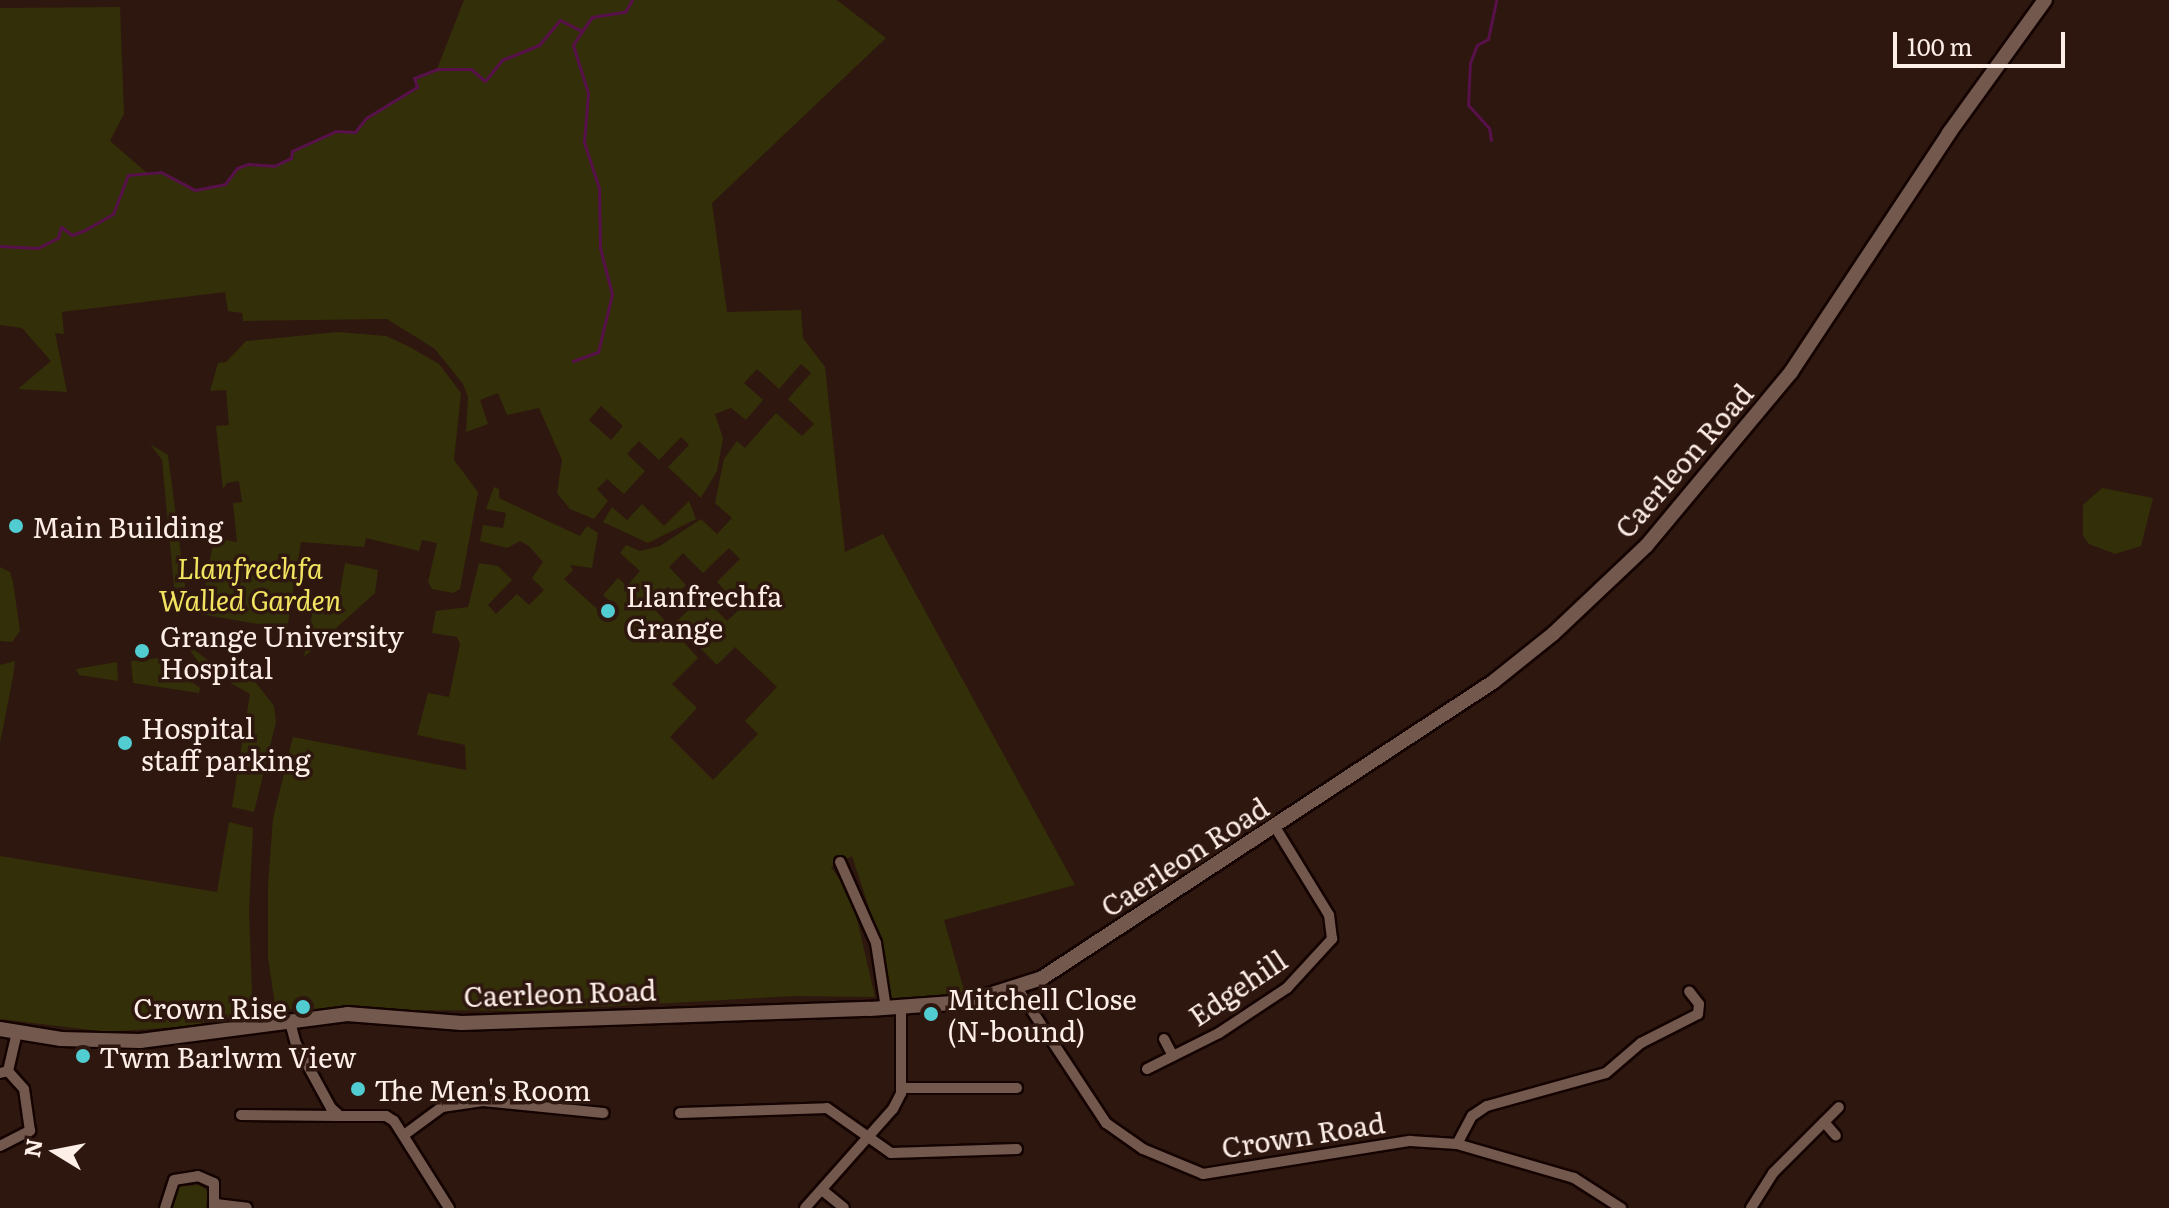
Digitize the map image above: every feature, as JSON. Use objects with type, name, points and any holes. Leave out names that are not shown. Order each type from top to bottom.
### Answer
[{"type":"main road","name":"Caerleon Road","points":[[0,1029],[140,1041],[347,1014],[462,1023],[893,1008],[967,1002],[1017,988],[1074,960],[1493,682],[1553,634],[1647,545],[1791,372],[1949,133],[2045,0]]},
{"type":"street","name":"Edgehill","points":[[1147,1069],[1219,1033],[1287,988],[1332,939],[1329,915],[1275,827]]},
{"type":"street","points":[[805,1208],[893,1109],[902,1088],[893,1008],[876,943],[840,862]]},
{"type":"street","name":"Crown Road","points":[[1017,988],[1106,1123],[1143,1149],[1203,1174],[1410,1141],[1457,1144],[1574,1178],[1621,1208]]},
{"type":"street","points":[[1457,1144],[1472,1116],[1487,1106],[1606,1073],[1641,1043],[1698,1014],[1699,1004],[1689,991]]},
{"type":"street","points":[[290,1022],[296,1044],[340,1116]]},
{"type":"street","points":[[0,1146],[30,1131],[24,1089],[4,1072],[17,1032]]},
{"type":"street","name":"Edgehill","points":[[1164,1039],[1173,1056]]},
{"type":"street","points":[[902,1088],[1017,1088]]},
{"type":"street","points":[[404,1135],[442,1107],[483,1101],[603,1113]]},
{"type":"street","points":[[1751,1208],[1773,1173],[1839,1107]]},
{"type":"street","points":[[680,1113],[827,1108],[891,1153],[1017,1149]]},
{"type":"street","points":[[241,1115],[386,1116],[404,1135],[449,1208]]},
{"type":"street","points":[[1824,1122],[1836,1136]]},
{"type":"street","points":[[165,1208],[174,1180],[198,1176],[214,1183],[215,1206],[247,1208]]},
{"type":"street","points":[[822,1190],[844,1208]]},
{"type":"green space","points":[[464,0],[837,0],[886,38],[712,203],[727,312],[801,310],[803,338],[825,367],[845,552],[883,534],[1075,885],[944,920],[964,990],[953,998],[889,1002],[875,926],[852,856],[831,867],[852,897],[875,997],[795,996],[527,1011],[286,1009],[275,1005],[268,957],[268,885],[273,818],[293,737],[466,770],[465,745],[417,735],[428,693],[449,697],[460,644],[457,637],[432,633],[436,611],[468,607],[479,563],[498,566],[512,580],[488,605],[496,614],[517,594],[529,605],[544,590],[532,578],[543,562],[529,546],[520,541],[507,548],[480,541],[483,525],[503,528],[506,513],[486,509],[494,487],[499,489],[499,498],[580,536],[587,526],[598,533],[592,568],[570,565],[573,570],[564,579],[606,617],[615,606],[603,595],[618,578],[627,586],[640,571],[620,553],[626,545],[640,551],[660,546],[701,519],[717,534],[732,518],[715,503],[724,459],[737,441],[745,448],[776,413],[802,436],[814,424],[788,399],[811,373],[801,364],[779,389],[757,369],[744,383],[763,400],[746,420],[731,408],[715,414],[723,438],[717,471],[701,498],[668,467],[689,445],[681,437],[659,460],[639,441],[627,454],[645,471],[624,494],[607,479],[597,489],[608,501],[594,519],[570,509],[557,493],[562,460],[539,408],[507,415],[498,393],[480,400],[488,424],[466,432],[468,397],[463,384],[435,349],[387,319],[243,321],[242,313],[228,311],[225,292],[62,312],[64,334],[55,333],[67,392],[18,389],[51,361],[22,328],[0,325],[0,8],[120,7],[124,114],[110,141],[147,173],[161,172],[196,190],[225,184],[237,168],[248,164],[274,166],[290,158],[292,151],[336,131],[355,131],[367,118],[416,87],[414,78],[437,69]],"holes":[[[601,406],[623,426],[611,440],[589,420]],[[729,548],[740,559],[717,582],[741,608],[727,621],[703,596],[675,623],[717,665],[735,647],[777,687],[745,721],[758,734],[713,780],[670,737],[697,708],[672,684],[698,658],[649,603],[645,590],[655,595],[668,587],[676,595],[686,585],[669,567],[683,553],[703,573]]]},
{"type":"green space","name":"Llanfrechfa Walled Garden","points":[[338,332],[386,336],[408,346],[439,364],[461,393],[454,460],[478,492],[460,589],[453,593],[432,589],[428,582],[437,543],[422,540],[419,551],[366,538],[364,547],[301,542],[287,629],[200,614],[214,538],[237,542],[233,503],[242,502],[239,481],[227,483],[223,489],[216,426],[229,425],[226,390],[210,391],[218,363],[226,362],[246,341]]},
{"type":"green space","points":[[150,444],[168,455],[185,586],[177,618],[162,460]]},
{"type":"green space","points":[[2102,488],[2153,498],[2141,546],[2115,554],[2089,544],[2083,536],[2083,505]]},
{"type":"green space","points":[[689,501],[696,519],[648,543],[603,522],[612,507],[627,520],[642,504],[664,526]]},
{"type":"green space","points":[[345,563],[378,570],[375,593],[304,657],[316,594],[339,598]]},
{"type":"green space","points":[[0,567],[10,572],[13,582],[20,631],[12,642],[0,641]]},
{"type":"green space","points":[[185,643],[224,672],[253,679],[274,706],[276,722],[254,812],[232,807],[250,694],[201,666]]},
{"type":"green space","points":[[158,658],[200,688],[199,693],[133,683],[131,661]]},
{"type":"green space","points":[[15,661],[13,677],[0,743],[0,665]]},
{"type":"green space","points":[[117,662],[118,681],[79,675],[76,669]]},
{"type":"green space","points":[[229,822],[253,828],[249,911],[252,994],[240,1014],[191,1026],[107,1032],[0,1019],[0,856],[217,892]]},
{"type":"green space","points":[[199,1185],[208,1191],[206,1208],[170,1208],[175,1187]]},
{"type":"waterway","points":[[0,246],[38,248],[58,238],[61,227],[72,235],[85,230],[113,214],[128,175],[161,172],[195,190],[225,184],[237,168],[248,164],[274,166],[291,158],[292,151],[336,131],[355,132],[366,118],[417,87],[414,78],[437,69],[471,69],[485,81],[502,60],[539,45],[560,20],[582,31],[592,17],[625,12],[632,0]]},
{"type":"waterway","points":[[1491,140],[1489,128],[1468,105],[1470,63],[1477,45],[1488,39],[1496,0]]},
{"type":"waterway","points":[[573,361],[598,352],[612,294],[600,248],[599,188],[584,142],[588,93],[573,45],[582,31]]},
{"type":"place","name":"Main Building","points":[[16,526]]},
{"type":"place","name":"Llanfrechfa Grange","points":[[608,611]]},
{"type":"place","name":"Grange University Hospital","points":[[142,651]]},
{"type":"place","name":"Hospital staff parking","points":[[125,743]]},
{"type":"place","name":"Crown Rise","points":[[303,1007]]},
{"type":"place","name":"Mitchell Close (N-bound)","points":[[931,1014]]},
{"type":"place","name":"Twm Barlwm View","points":[[83,1056]]},
{"type":"place","name":"The Men's Room","points":[[358,1089]]}]
